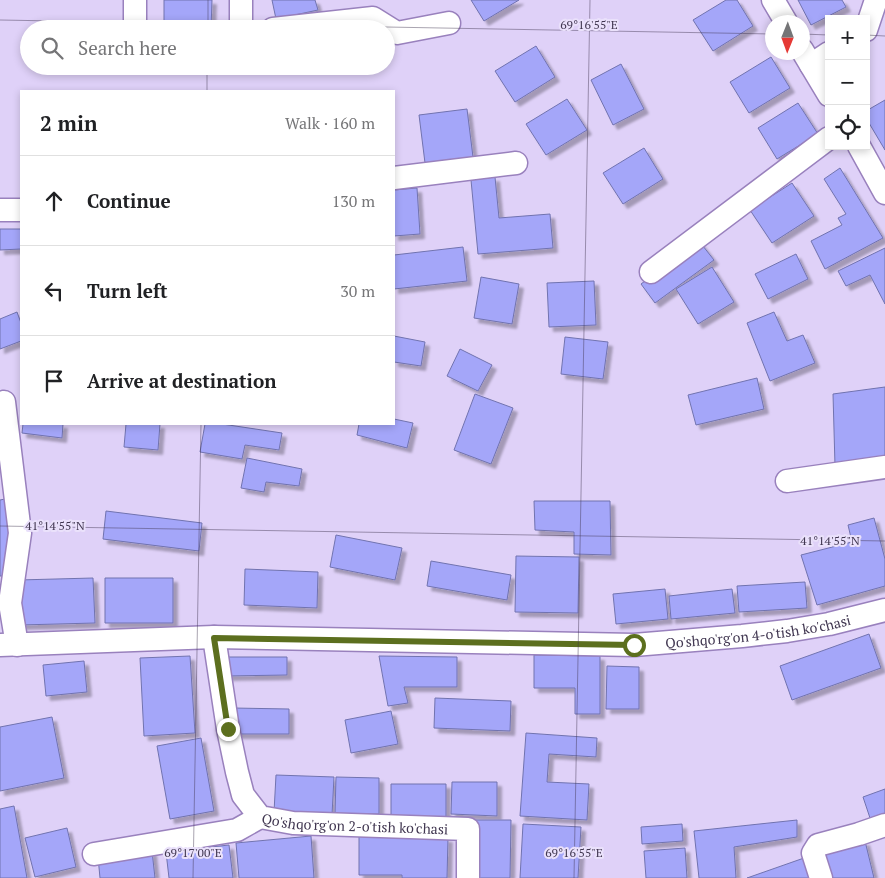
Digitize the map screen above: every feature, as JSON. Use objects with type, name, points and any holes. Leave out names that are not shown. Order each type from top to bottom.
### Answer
[{"type":"street","points":[[135,0],[135,20]]},
{"type":"street","points":[[241,0],[241,20]]},
{"type":"street","points":[[773,0],[782,15]]},
{"type":"street","points":[[870,18],[876,0]]},
{"type":"street","points":[[356,20],[374,18],[377,20]]},
{"type":"street","points":[[395,32],[397,33],[450,23]]},
{"type":"street","points":[[814,56],[825,85]]},
{"type":"street","points":[[651,272],[825,141]]},
{"type":"street","points":[[861,150],[885,192]]},
{"type":"street","points":[[395,178],[516,163]]},
{"type":"street","points":[[0,210],[20,210]]},
{"type":"street","points":[[4,402],[20,533],[10,603],[8,645]]},
{"type":"street","points":[[787,481],[885,467]]},
{"type":"street","name":"Qo'shqo'rg'on 4-o'tish ko'chasi","points":[[8,645],[214,638],[634,645],[787,631],[829,624],[885,610]]},
{"type":"street","name":"Qo'shqo'rg'on 2-o'tish ko'chasi","points":[[214,638],[228,729],[237,772],[243,795],[260,817],[293,823],[468,829],[468,878]]},
{"type":"street","points":[[94,854],[237,830],[260,817]]},
{"type":"street","points":[[820,878],[813,853],[818,845],[885,825]]},
{"type":"building","points":[[164,0],[212,0],[211,20],[164,20]]},
{"type":"building","points":[[272,0],[315,0],[318,10],[276,19]]},
{"type":"building","points":[[471,0],[519,0],[484,21]]},
{"type":"building","points":[[726,0],[737,0],[753,26],[713,51],[693,20]]},
{"type":"building","points":[[798,0],[842,0],[846,7],[830,15],[825,15],[825,18],[811,25],[810,15],[806,15]]},
{"type":"building","points":[[536,46],[555,77],[515,102],[495,71]]},
{"type":"building","points":[[766,60],[773,60],[790,88],[749,113],[730,82]]},
{"type":"building","points":[[621,64],[644,109],[613,125],[591,80]]},
{"type":"building","points":[[567,99],[587,130],[546,155],[526,124]]},
{"type":"building","points":[[885,100],[885,150],[870,125],[870,109]]},
{"type":"building","points":[[798,103],[818,134],[777,159],[758,128]]},
{"type":"building","points":[[467,109],[473,157],[425,163],[419,115]]},
{"type":"building","points":[[644,148],[663,179],[623,204],[603,173]]},
{"type":"building","points":[[840,168],[883,238],[825,269],[811,241],[842,225],[838,218],[846,214],[824,179]]},
{"type":"building","points":[[495,177],[499,218],[550,214],[553,248],[478,254],[471,180]]},
{"type":"building","points":[[792,183],[814,216],[772,243],[750,210]]},
{"type":"building","points":[[417,188],[420,234],[395,236],[395,190]]},
{"type":"building","points":[[0,229],[20,229],[20,249],[0,250]]},
{"type":"building","points":[[699,241],[714,260],[655,303],[641,284]]},
{"type":"building","points":[[463,247],[467,281],[395,289],[395,255]]},
{"type":"building","points":[[885,248],[885,304],[870,275],[846,286],[838,271]]},
{"type":"building","points":[[796,254],[808,279],[768,299],[755,274]]},
{"type":"building","points":[[712,267],[734,302],[698,324],[676,289]]},
{"type":"building","points":[[481,277],[519,284],[512,324],[474,318]]},
{"type":"building","points":[[594,281],[596,325],[549,327],[547,283]]},
{"type":"building","points":[[17,312],[20,320],[20,341],[0,349],[0,319]]},
{"type":"building","points":[[774,312],[787,341],[803,335],[815,363],[770,381],[747,323]]},
{"type":"building","points":[[395,336],[425,342],[421,366],[395,362]]},
{"type":"building","points":[[565,337],[608,342],[603,379],[561,374]]},
{"type":"building","points":[[460,349],[492,365],[478,391],[447,376]]},
{"type":"building","points":[[757,378],[764,409],[696,425],[688,395]]},
{"type":"building","points":[[885,387],[885,459],[835,466],[833,394]]},
{"type":"building","points":[[475,394],[513,408],[491,464],[454,450]]},
{"type":"building","points":[[395,419],[413,423],[407,448],[357,435],[359,425],[395,425]]},
{"type":"building","points":[[23,425],[63,425],[62,438],[22,433]]},
{"type":"building","points":[[126,425],[160,425],[158,450],[124,447]]},
{"type":"building","points":[[205,425],[229,425],[282,433],[279,450],[245,445],[242,459],[200,452]]},
{"type":"building","points":[[247,458],[302,469],[299,486],[266,482],[264,492],[241,488]]},
{"type":"building","points":[[5,499],[10,539],[3,576],[0,576],[0,500]]},
{"type":"building","points":[[534,501],[610,501],[611,555],[574,554],[574,532],[535,530]]},
{"type":"building","points":[[106,511],[202,523],[199,551],[103,539]]},
{"type":"building","points":[[874,518],[885,559],[885,586],[817,605],[801,555],[852,542],[848,525]]},
{"type":"building","points":[[336,535],[402,548],[395,580],[330,567]]},
{"type":"building","points":[[516,556],[579,557],[578,613],[515,612]]},
{"type":"building","points":[[431,561],[511,575],[507,600],[427,586]]},
{"type":"building","points":[[245,569],[318,572],[317,608],[244,605]]},
{"type":"building","points":[[93,578],[95,623],[20,625],[18,580]]},
{"type":"building","points":[[105,578],[173,578],[173,623],[105,623]]},
{"type":"building","points":[[805,582],[807,608],[739,612],[737,586]]},
{"type":"building","points":[[665,589],[668,619],[616,624],[613,594]]},
{"type":"building","points":[[732,589],[735,613],[671,619],[669,596]]},
{"type":"building","points":[[869,634],[881,668],[792,700],[780,666]]},
{"type":"building","points":[[534,655],[600,656],[600,714],[575,714],[575,688],[534,688]]},
{"type":"building","points":[[190,656],[195,733],[144,736],[140,658]]},
{"type":"building","points":[[379,656],[457,657],[457,687],[404,687],[408,703],[388,706]]},
{"type":"building","points":[[227,657],[287,657],[287,675],[227,676]]},
{"type":"building","points":[[84,661],[87,692],[46,696],[43,665]]},
{"type":"building","points":[[607,666],[639,667],[639,709],[606,709]]},
{"type":"building","points":[[435,698],[511,701],[510,731],[434,728]]},
{"type":"building","points":[[233,708],[289,709],[289,734],[233,734]]},
{"type":"building","points":[[391,711],[398,744],[351,753],[345,720]]},
{"type":"building","points":[[52,717],[64,778],[0,791],[0,727]]},
{"type":"building","points":[[526,733],[597,738],[596,757],[549,754],[547,782],[589,784],[587,820],[520,816]]},
{"type":"building","points":[[201,738],[214,811],[170,819],[157,746]]},
{"type":"building","points":[[276,775],[334,777],[332,815],[274,812]]},
{"type":"building","points":[[336,777],[379,778],[379,814],[335,814]]},
{"type":"building","points":[[452,782],[497,782],[497,816],[451,814]]},
{"type":"building","points":[[391,784],[446,784],[446,817],[391,816]]},
{"type":"building","points":[[885,789],[885,819],[872,824],[863,797]]},
{"type":"building","points":[[14,806],[27,878],[0,878],[0,809]]},
{"type":"building","points":[[475,820],[511,820],[510,878],[475,878]]},
{"type":"building","points":[[797,820],[797,837],[734,847],[736,878],[699,878],[694,831]]},
{"type":"building","points":[[523,824],[581,827],[578,878],[520,878]]},
{"type":"building","points":[[682,824],[683,841],[642,844],[641,827]]},
{"type":"building","points":[[67,828],[76,867],[35,877],[25,838]]},
{"type":"building","points":[[311,836],[314,878],[239,878],[236,843]]},
{"type":"building","points":[[359,836],[448,838],[447,878],[402,878],[402,875],[359,875]]},
{"type":"building","points":[[865,841],[874,878],[829,878],[823,852]]},
{"type":"building","points":[[229,845],[233,878],[169,878],[166,852]]},
{"type":"building","points":[[685,848],[687,878],[646,878],[644,851]]},
{"type":"building","points":[[152,851],[155,878],[100,878],[98,857]]},
{"type":"building","points":[[804,858],[811,878],[747,878]]},
{"type":"route","points":[[228,729],[214,638],[634,645]]}]
